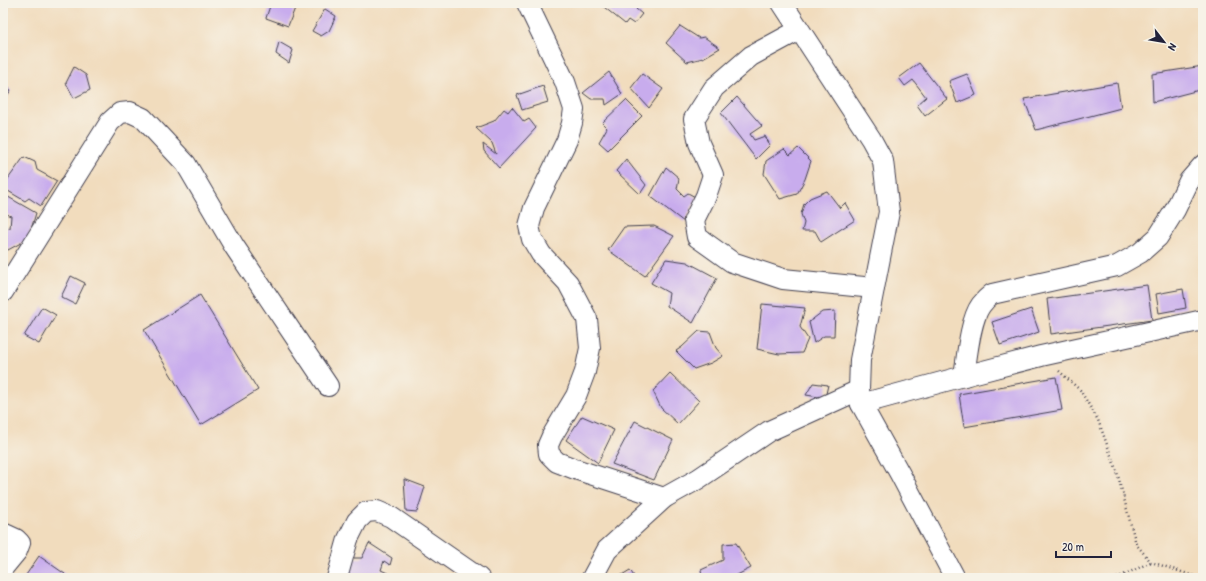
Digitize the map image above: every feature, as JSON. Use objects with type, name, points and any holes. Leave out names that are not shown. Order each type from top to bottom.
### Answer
[{"type":"street","points":[[527,3],[565,82],[574,109],[567,140],[534,208],[529,226],[530,233],[541,254],[568,283],[587,318],[590,348],[585,372],[576,396],[552,436],[548,445],[549,454],[557,462],[575,469],[664,498]]},
{"type":"street","points":[[782,3],[871,139],[883,161],[889,212],[860,360],[860,397],[955,578]]},
{"type":"street","points":[[799,30],[751,56],[714,88],[694,119],[699,143],[713,174],[706,196],[694,220],[697,237],[732,262],[783,279],[874,288]]},
{"type":"street","points":[[3,292],[110,122],[120,113],[130,112],[142,118],[186,164],[234,246],[328,386]]},
{"type":"street","points":[[964,376],[974,321],[980,305],[992,294],[1117,266],[1140,252],[1158,237],[1175,210],[1189,181],[1203,165]]},
{"type":"street","points":[[592,578],[607,550],[664,498],[698,479],[769,431],[860,397],[964,376],[1042,356],[1203,320]]},
{"type":"street","points":[[337,578],[348,539],[357,521],[366,512],[377,511],[391,517],[479,578]]},
{"type":"street","points":[[3,533],[16,539],[20,543],[17,551],[3,568]]},
{"type":"path","points":[[1042,356],[1080,390],[1098,420],[1117,472],[1136,544],[1151,562],[1200,578]]},
{"type":"path","points":[[1117,578],[1151,562]]},
{"type":"building","points":[[271,3],[297,3],[288,26],[266,18]]},
{"type":"building","points":[[599,3],[641,3],[636,9],[642,14],[634,24],[628,20],[625,24]]},
{"type":"building","points":[[325,9],[336,16],[329,31],[321,36],[312,31]]},
{"type":"building","points":[[680,26],[699,38],[704,37],[720,48],[703,58],[687,62],[666,43]]},
{"type":"building","points":[[279,42],[293,50],[289,63],[276,54]]},
{"type":"building","points":[[919,63],[947,99],[925,116],[917,105],[926,97],[913,80],[905,86],[899,78]]},
{"type":"building","points":[[1203,66],[1203,89],[1153,102],[1152,74]]},
{"type":"building","points":[[74,67],[86,75],[90,90],[74,98],[66,83]]},
{"type":"building","points":[[609,72],[622,94],[606,105],[605,99],[591,99],[583,93]]},
{"type":"building","points":[[642,74],[663,89],[649,108],[631,88]]},
{"type":"building","points":[[967,74],[976,95],[957,103],[949,81]]},
{"type":"building","points":[[1117,83],[1121,108],[1036,130],[1024,99]]},
{"type":"building","points":[[3,85],[11,90],[3,102]]},
{"type":"building","points":[[543,86],[548,102],[522,110],[517,95]]},
{"type":"building","points":[[737,97],[762,126],[750,134],[754,140],[765,136],[770,145],[756,159],[721,113]]},
{"type":"building","points":[[626,100],[642,116],[608,150],[599,142],[607,128],[602,123]]},
{"type":"building","points":[[512,107],[524,122],[529,119],[536,128],[499,168],[484,151],[483,144],[496,154],[492,143],[476,128],[494,121],[504,109],[508,112]]},
{"type":"building","points":[[798,148],[811,161],[805,179],[797,194],[780,199],[764,174],[766,161],[784,149],[790,155]]},
{"type":"building","points":[[24,157],[35,162],[37,170],[57,181],[41,206],[29,198],[25,201],[3,188]]},
{"type":"building","points":[[626,159],[646,185],[640,194],[616,171]]},
{"type":"building","points":[[666,167],[679,178],[677,189],[684,196],[688,193],[697,198],[684,222],[650,196]]},
{"type":"building","points":[[827,191],[840,208],[845,203],[855,220],[821,242],[815,231],[802,231],[804,223],[801,214],[804,204],[810,198]]},
{"type":"building","points":[[3,194],[36,213],[28,239],[8,250],[3,247],[3,227],[10,228],[11,216],[3,213]]},
{"type":"building","points":[[654,226],[674,236],[645,276],[608,250],[624,227]]},
{"type":"building","points":[[666,259],[687,262],[717,278],[693,323],[667,306],[669,293],[651,283]]},
{"type":"building","points":[[71,276],[85,283],[75,304],[61,297]]},
{"type":"building","points":[[1147,285],[1152,320],[1051,334],[1047,299]]},
{"type":"building","points":[[1183,289],[1186,308],[1159,313],[1156,294]]},
{"type":"building","points":[[200,295],[258,390],[201,425],[144,330]]},
{"type":"building","points":[[762,304],[805,308],[800,327],[808,339],[802,353],[779,354],[757,349]]},
{"type":"building","points":[[42,307],[56,315],[39,344],[24,336]]},
{"type":"building","points":[[1031,309],[1039,332],[1000,345],[992,322]]},
{"type":"building","points":[[835,311],[834,336],[824,336],[814,343],[809,322],[822,312]]},
{"type":"building","points":[[699,331],[710,332],[716,348],[723,356],[711,363],[694,369],[676,351]]},
{"type":"building","points":[[670,373],[699,401],[678,424],[661,408],[653,391]]},
{"type":"building","points":[[1056,377],[1062,410],[964,427],[959,394]]},
{"type":"building","points":[[813,383],[828,385],[825,398],[806,395]]},
{"type":"building","points":[[582,416],[614,430],[598,463],[566,440]]},
{"type":"building","points":[[635,421],[673,440],[654,480],[612,464]]},
{"type":"building","points":[[404,479],[425,487],[417,512],[406,511]]},
{"type":"building","points":[[369,543],[392,558],[390,565],[384,561],[381,570],[394,576],[393,578],[343,578],[352,558],[362,558]]},
{"type":"building","points":[[736,543],[751,568],[731,578],[702,578],[701,570],[723,560],[723,544]]},
{"type":"building","points":[[39,556],[65,574],[62,578],[24,578]]},
{"type":"building","points":[[630,570],[635,578],[617,578]]}]
